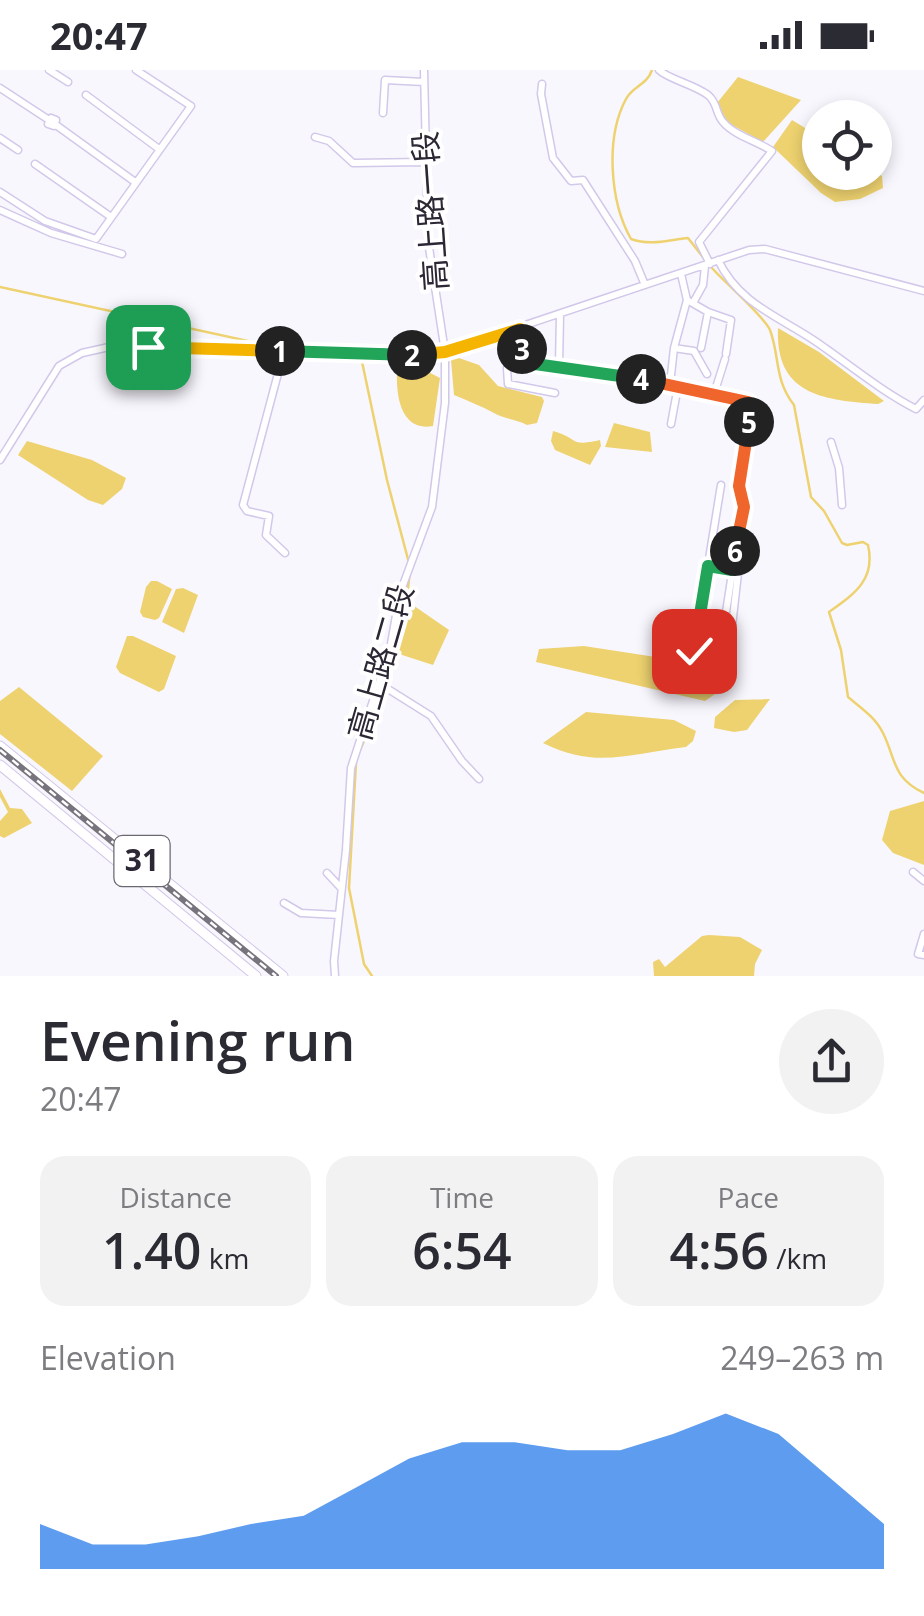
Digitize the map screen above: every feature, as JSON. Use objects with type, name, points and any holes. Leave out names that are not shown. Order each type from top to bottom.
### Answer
[{"type":"main road","name":"31","points":[[0,746],[284,976]]},
{"type":"main road","name":"31","points":[[0,766],[256,976]]},
{"type":"street","points":[[49,70],[68,82]]},
{"type":"street","points":[[136,70],[191,106]]},
{"type":"street","name":"高上路一段","points":[[424,70],[428,241],[445,352]]},
{"type":"street","points":[[658,70],[710,96],[725,124],[772,152],[699,242],[711,263],[779,322],[822,345],[916,409],[924,400]]},
{"type":"street","points":[[384,113],[384,80],[424,82]]},
{"type":"street","points":[[542,84],[557,166],[574,182],[582,180],[636,261],[645,285]]},
{"type":"street","points":[[0,88],[136,182]]},
{"type":"street","points":[[86,95],[158,148]]},
{"type":"street","points":[[5,195],[45,221],[96,239],[196,97]]},
{"type":"street","points":[[315,137],[329,142],[353,163],[424,162]]},
{"type":"street","points":[[0,138],[18,150]]},
{"type":"street","points":[[35,164],[112,217]]},
{"type":"street","points":[[0,210],[51,232],[122,254]]},
{"type":"street","points":[[1,454],[60,366],[82,353],[109,347],[425,355],[445,352],[750,250],[765,249],[924,291]]},
{"type":"street","points":[[671,424],[674,348],[690,302],[711,263]]},
{"type":"street","points":[[681,274],[690,302],[731,320],[714,394]]},
{"type":"street","points":[[702,348],[708,312]]},
{"type":"street","points":[[559,365],[560,315]]},
{"type":"street","points":[[520,329],[525,362],[674,386],[752,406],[739,486],[744,507],[723,660],[732,570],[744,507]]},
{"type":"street","points":[[674,348],[694,351],[707,374]]},
{"type":"street","points":[[279,352],[243,505],[247,512],[269,516],[266,535],[285,552]]},
{"type":"street","name":"高上路二段","points":[[335,976],[351,768],[382,686],[410,567],[432,507],[445,402],[445,352]]},
{"type":"street","points":[[506,368],[508,384],[555,393]]},
{"type":"street","points":[[831,442],[841,480],[842,506]]},
{"type":"street","points":[[694,651],[721,485]]},
{"type":"street","points":[[708,566],[732,570]]},
{"type":"street","points":[[382,686],[431,716],[479,780]]},
{"type":"street","points":[[912,872],[924,880]]},
{"type":"street","points":[[327,874],[342,889]]},
{"type":"street","points":[[284,902],[301,913],[339,915]]},
{"type":"street","points":[[924,934],[918,954],[924,955]]},
{"type":"shaded area","points":[[738,77],[801,100],[763,142],[721,119],[717,103]]},
{"type":"shaded area","points":[[792,120],[802,126],[802,175],[773,147]]},
{"type":"shaded area","points":[[818,190],[879,190],[860,199],[835,202]]},
{"type":"shaded area","points":[[778,328],[819,352],[884,401],[878,404],[840,400],[807,390],[785,368]]},
{"type":"shaded area","points":[[456,357],[479,365],[498,386],[542,397],[537,423],[527,425],[502,417],[454,395],[451,360]]},
{"type":"shaded area","points":[[409,365],[440,378],[433,426],[414,424],[403,411],[397,373]]},
{"type":"shaded area","points":[[614,423],[650,432],[652,452],[605,447]]},
{"type":"shaded area","points":[[553,431],[578,442],[600,440],[601,446],[590,465],[555,450],[551,441]]},
{"type":"shaded area","points":[[27,441],[92,460],[126,478],[122,489],[103,505],[88,500],[18,455]]},
{"type":"shaded area","points":[[151,581],[172,589],[155,620],[140,612]]},
{"type":"shaded area","points":[[176,589],[198,595],[184,633],[162,622]]},
{"type":"shaded area","points":[[407,601],[449,630],[433,665],[396,653]]},
{"type":"shaded area","points":[[127,636],[176,656],[164,689],[159,692],[120,673],[116,667]]},
{"type":"shaded area","points":[[584,646],[662,658],[715,676],[718,692],[705,701],[536,662],[539,649]]},
{"type":"shaded area","points":[[19,687],[103,756],[72,791],[0,734],[0,701]]},
{"type":"shaded area","points":[[770,699],[747,730],[714,728],[715,717],[735,700]]},
{"type":"shaded area","points":[[586,712],[674,720],[696,731],[686,747],[614,757],[580,756],[543,743]]},
{"type":"shaded area","points":[[0,789],[10,808],[22,809],[32,823],[4,838],[0,836],[0,821],[8,812]]},
{"type":"shaded area","points":[[924,801],[924,865],[893,853],[882,840],[890,811]]},
{"type":"shaded area","points":[[702,936],[740,937],[762,950],[754,976],[654,976],[653,962],[659,959],[665,967]]},
{"type":"waterway","points":[[652,70],[626,99],[619,115],[613,151],[618,207],[631,239],[653,242],[688,238],[706,261]]},
{"type":"waterway","points":[[711,267],[770,330],[780,377],[794,405],[811,497],[842,543],[868,545],[866,577],[829,612],[841,650],[848,697],[880,727],[900,774],[924,793]]},
{"type":"waterway","points":[[0,287],[271,349]]},
{"type":"waterway","points":[[361,357],[409,563]]},
{"type":"waterway","points":[[360,750],[392,663],[410,571]]},
{"type":"waterway","points":[[356,763],[349,888],[364,964],[372,976]]},
{"type":"railway","points":[[0,750],[276,976]]},
{"type":"route","points":[[148,347],[425,355],[520,329],[523,359],[528,363],[603,372],[748,402],[752,406],[739,486],[744,507],[732,570],[708,566],[694,651]]}]
